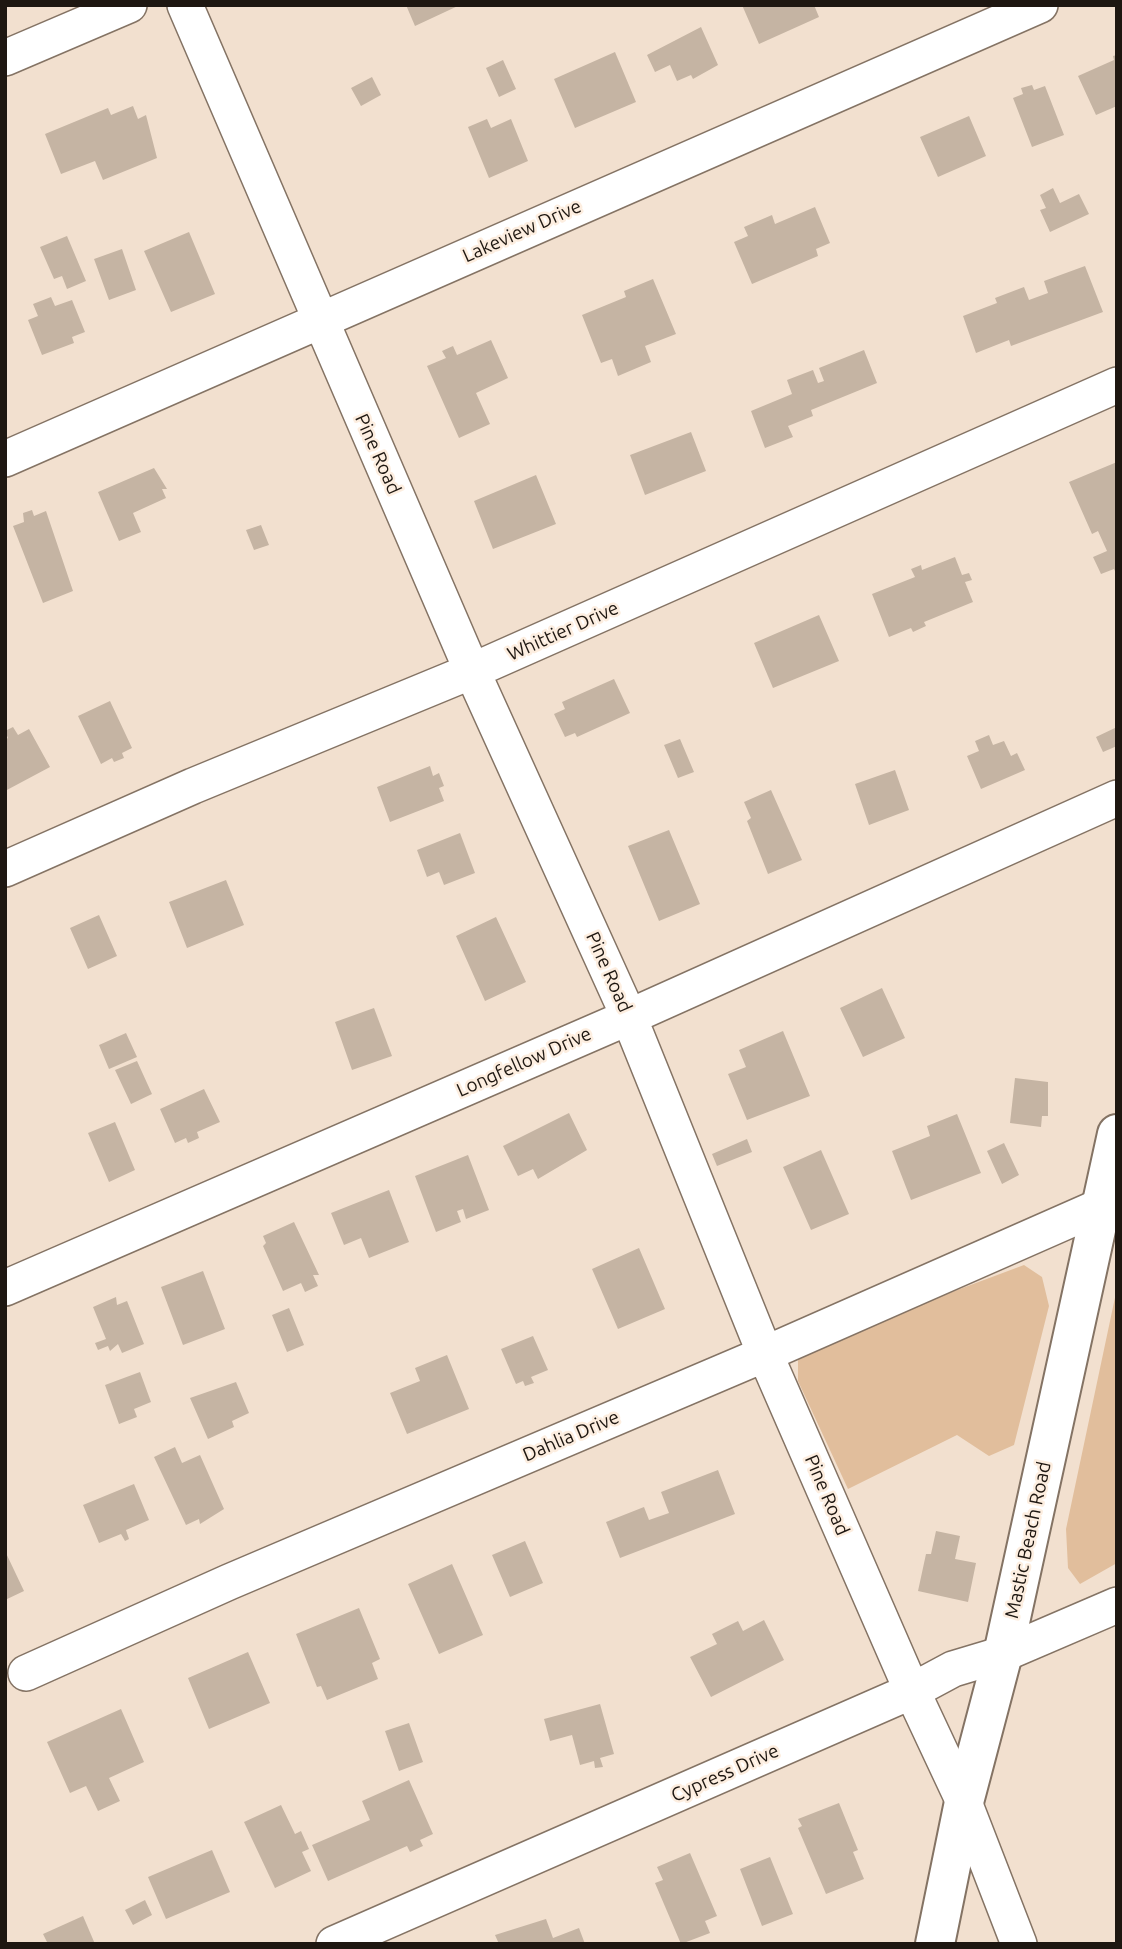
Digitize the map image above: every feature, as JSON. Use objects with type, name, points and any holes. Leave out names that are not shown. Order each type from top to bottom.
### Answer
[{"type":"street","points":[[5,58],[129,5]]},
{"type":"street","name":"Pine Road","points":[[185,5],[472,671],[629,1017],[765,1354],[912,1691],[964,1802],[1019,1944]]},
{"type":"street","name":"Lakeview Drive","points":[[5,458],[1040,5]]},
{"type":"street","name":"Whittier Drive","points":[[5,869],[194,786],[472,671],[1117,385]]},
{"type":"street","name":"Longfellow Drive","points":[[5,1288],[629,1017],[1117,798]]},
{"type":"street","name":"Mastic Beach Road","points":[[935,1944],[964,1802],[1003,1654],[1109,1202],[1117,1134]]},
{"type":"street","name":"Dahlia Drive","points":[[26,1673],[229,1582],[765,1354],[1109,1202]]},
{"type":"street","name":"Cypress Drive","points":[[334,1944],[912,1691],[953,1669],[1003,1654],[1117,1605]]},
{"type":"shaded area","points":[[1024,1265],[1042,1277],[1049,1306],[1014,1445],[989,1456],[957,1435],[848,1489],[798,1381],[798,1356],[821,1341]]},
{"type":"shaded area","points":[[1117,1288],[1117,1563],[1080,1584],[1068,1568],[1066,1529]]},
{"type":"building","points":[[406,5],[460,5],[415,26]]},
{"type":"building","points":[[742,5],[814,5],[819,17],[759,44]]},
{"type":"building","points":[[701,27],[718,65],[693,79],[691,75],[677,81],[670,65],[655,72],[647,55]]},
{"type":"building","points":[[615,52],[636,102],[575,128],[554,79]]},
{"type":"building","points":[[1117,55],[1117,106],[1096,115],[1078,76],[1114,60],[1113,56]]},
{"type":"building","points":[[503,60],[516,89],[499,97],[486,68]]},
{"type":"building","points":[[372,77],[381,95],[361,106],[351,88]]},
{"type":"building","points":[[1032,85],[1034,90],[1045,86],[1064,135],[1032,147],[1013,98],[1023,94],[1021,88]]},
{"type":"building","points":[[133,106],[138,119],[146,115],[157,158],[103,180],[95,161],[61,174],[45,134],[108,108],[111,115]]},
{"type":"building","points":[[969,116],[986,156],[938,177],[920,137]]},
{"type":"building","points":[[487,119],[491,128],[511,119],[528,161],[489,178],[468,127]]},
{"type":"building","points":[[1053,188],[1060,203],[1079,194],[1089,214],[1050,232],[1040,210],[1046,208],[1040,195]]},
{"type":"building","points":[[815,207],[830,243],[816,249],[818,256],[752,284],[734,242],[748,236],[744,227],[772,215],[775,224]]},
{"type":"building","points":[[189,232],[215,294],[171,312],[144,251]]},
{"type":"building","points":[[67,236],[86,281],[67,289],[62,276],[54,279],[40,247]]},
{"type":"building","points":[[122,249],[136,290],[109,300],[94,259]]},
{"type":"building","points":[[1085,266],[1103,312],[1011,346],[1009,340],[976,353],[963,316],[997,303],[995,298],[1024,287],[1029,300],[1048,293],[1044,281]]},
{"type":"building","points":[[653,279],[676,334],[645,346],[651,362],[618,376],[612,359],[601,363],[582,315],[626,297],[624,291]]},
{"type":"building","points":[[51,297],[55,306],[72,300],[85,332],[72,337],[74,343],[42,355],[28,320],[38,316],[33,304]]},
{"type":"building","points":[[491,340],[508,378],[476,393],[490,424],[459,438],[427,366],[446,358],[442,351],[453,346],[457,355]]},
{"type":"building","points":[[864,350],[877,383],[811,410],[813,416],[788,426],[793,437],[765,448],[751,411],[792,394],[787,380],[813,370],[818,383],[824,381],[819,368]]},
{"type":"building","points":[[691,432],[706,471],[645,495],[630,455]]},
{"type":"building","points":[[1117,462],[1117,575],[1114,569],[1101,574],[1093,557],[1107,551],[1098,531],[1092,534],[1069,482]]},
{"type":"building","points":[[154,468],[167,489],[162,489],[166,498],[133,513],[141,532],[119,541],[98,492]]},
{"type":"building","points":[[536,475],[556,524],[493,549],[474,501]]},
{"type":"building","points":[[32,510],[34,516],[46,511],[73,591],[43,603],[13,526],[24,522],[23,513]]},
{"type":"building","points":[[261,525],[269,545],[254,550],[246,530]]},
{"type":"building","points":[[955,557],[962,575],[969,573],[972,580],[965,582],[973,602],[924,622],[926,626],[913,632],[911,628],[889,637],[872,594],[915,577],[911,569],[921,565],[922,570]]},
{"type":"building","points":[[819,615],[839,661],[773,688],[754,643]]},
{"type":"building","points":[[614,679],[630,713],[577,737],[575,733],[565,737],[554,714],[565,709],[562,702]]},
{"type":"building","points":[[110,701],[132,748],[122,753],[124,758],[114,762],[112,758],[101,764],[78,716]]},
{"type":"building","points":[[13,727],[18,735],[29,729],[50,767],[5,791],[5,740],[8,738],[5,731]]},
{"type":"building","points":[[1117,727],[1117,746],[1103,752],[1096,737]]},
{"type":"building","points":[[989,735],[993,745],[1004,741],[1011,756],[1017,753],[1025,770],[981,789],[967,756],[979,751],[975,741]]},
{"type":"building","points":[[680,739],[694,772],[678,778],[664,745]]},
{"type":"building","points":[[430,766],[433,776],[439,773],[444,786],[439,788],[444,801],[390,822],[377,787]]},
{"type":"building","points":[[895,770],[909,810],[869,825],[855,784]]},
{"type":"building","points":[[771,790],[802,860],[768,874],[747,821],[751,818],[744,802]]},
{"type":"building","points":[[669,830],[700,904],[659,921],[628,846]]},
{"type":"building","points":[[460,833],[475,873],[444,885],[439,872],[427,877],[417,850]]},
{"type":"building","points":[[226,880],[244,925],[187,948],[169,902]]},
{"type":"building","points":[[99,915],[117,956],[88,969],[70,928]]},
{"type":"building","points":[[496,917],[526,982],[485,1001],[456,936]]},
{"type":"building","points":[[882,988],[905,1038],[863,1057],[840,1008]]},
{"type":"building","points":[[374,1008],[392,1056],[352,1070],[335,1022]]},
{"type":"building","points":[[783,1031],[810,1096],[747,1120],[728,1074],[746,1067],[739,1050]]},
{"type":"building","points":[[126,1033],[137,1057],[109,1069],[99,1045]]},
{"type":"building","points":[[137,1061],[152,1094],[131,1104],[115,1070]]},
{"type":"building","points":[[1015,1078],[1048,1082],[1048,1116],[1042,1116],[1041,1127],[1010,1123]]},
{"type":"building","points":[[204,1089],[220,1122],[197,1132],[199,1138],[188,1143],[186,1138],[175,1143],[160,1109]]},
{"type":"building","points":[[569,1113],[587,1150],[538,1179],[533,1169],[518,1176],[503,1146]]},
{"type":"building","points":[[957,1114],[981,1173],[911,1200],[892,1151],[930,1136],[927,1126]]},
{"type":"building","points":[[115,1122],[135,1170],[109,1182],[88,1133]]},
{"type":"building","points":[[747,1139],[752,1152],[717,1166],[712,1154]]},
{"type":"building","points":[[1004,1143],[1019,1175],[1002,1184],[987,1151]]},
{"type":"building","points":[[821,1150],[849,1214],[811,1230],[783,1167]]},
{"type":"building","points":[[468,1155],[489,1210],[466,1219],[463,1209],[457,1211],[461,1222],[436,1232],[415,1176]]},
{"type":"building","points":[[389,1190],[409,1242],[369,1258],[361,1238],[344,1245],[331,1213]]},
{"type":"building","points":[[294,1222],[319,1275],[313,1275],[318,1286],[305,1292],[301,1283],[283,1291],[263,1246],[266,1243],[263,1236]]},
{"type":"building","points":[[639,1248],[665,1309],[618,1329],[592,1269]]},
{"type":"building","points":[[203,1271],[225,1329],[183,1345],[161,1287]]},
{"type":"building","points":[[116,1297],[117,1305],[127,1301],[144,1344],[122,1353],[118,1344],[110,1351],[108,1346],[98,1350],[95,1343],[106,1339],[93,1307]]},
{"type":"building","points":[[289,1308],[304,1345],[287,1352],[272,1315]]},
{"type":"building","points":[[533,1336],[548,1370],[531,1377],[534,1383],[525,1386],[523,1381],[516,1384],[501,1349]]},
{"type":"building","points":[[447,1355],[469,1409],[407,1434],[390,1393],[420,1381],[415,1368]]},
{"type":"building","points":[[140,1372],[151,1402],[134,1409],[137,1417],[119,1424],[105,1385]]},
{"type":"building","points":[[236,1382],[249,1413],[232,1421],[234,1427],[208,1439],[190,1398]]},
{"type":"building","points":[[175,1447],[182,1463],[200,1455],[224,1509],[200,1524],[199,1519],[186,1525],[154,1457]]},
{"type":"building","points":[[718,1470],[735,1514],[620,1558],[606,1522],[644,1507],[649,1520],[669,1513],[661,1492]]},
{"type":"building","points":[[134,1484],[149,1520],[126,1530],[129,1539],[125,1541],[121,1534],[99,1543],[83,1505]]},
{"type":"building","points":[[936,1531],[960,1536],[955,1559],[976,1563],[968,1602],[918,1591],[926,1554],[931,1554]]},
{"type":"building","points":[[525,1541],[543,1583],[510,1597],[492,1555]]},
{"type":"building","points":[[5,1551],[24,1591],[5,1600]]},
{"type":"building","points":[[452,1564],[483,1635],[439,1654],[408,1584]]},
{"type":"building","points":[[359,1608],[380,1659],[372,1663],[378,1679],[327,1700],[321,1686],[317,1687],[296,1634]]},
{"type":"building","points":[[764,1620],[784,1660],[711,1697],[690,1657],[717,1644],[712,1634],[738,1621],[743,1631]]},
{"type":"building","points":[[248,1652],[270,1703],[209,1729],[188,1678]]},
{"type":"building","points":[[600,1704],[614,1754],[600,1758],[603,1767],[595,1768],[594,1761],[580,1765],[572,1735],[550,1741],[544,1719]]},
{"type":"building","points":[[121,1709],[144,1762],[109,1778],[120,1801],[98,1811],[86,1786],[70,1793],[47,1742]]},
{"type":"building","points":[[409,1723],[423,1762],[399,1771],[385,1731]]},
{"type":"building","points":[[409,1780],[433,1834],[420,1840],[423,1846],[410,1852],[407,1846],[328,1881],[312,1845],[370,1820],[362,1801]]},
{"type":"building","points":[[839,1803],[858,1850],[853,1852],[864,1879],[826,1894],[798,1828],[802,1826],[798,1819]]},
{"type":"building","points":[[281,1805],[295,1834],[301,1831],[309,1849],[302,1852],[311,1871],[275,1888],[244,1822]]},
{"type":"building","points":[[212,1850],[230,1892],[166,1919],[148,1877]]},
{"type":"building","points":[[690,1853],[717,1916],[705,1921],[710,1933],[681,1944],[655,1883],[663,1880],[657,1867]]},
{"type":"building","points":[[770,1857],[793,1914],[762,1926],[740,1869]]},
{"type":"building","points":[[145,1900],[152,1915],[133,1925],[125,1910]]},
{"type":"building","points":[[83,1916],[95,1944],[48,1944],[43,1934]]},
{"type":"building","points":[[546,1919],[553,1938],[579,1928],[585,1944],[499,1944],[495,1935]]}]
